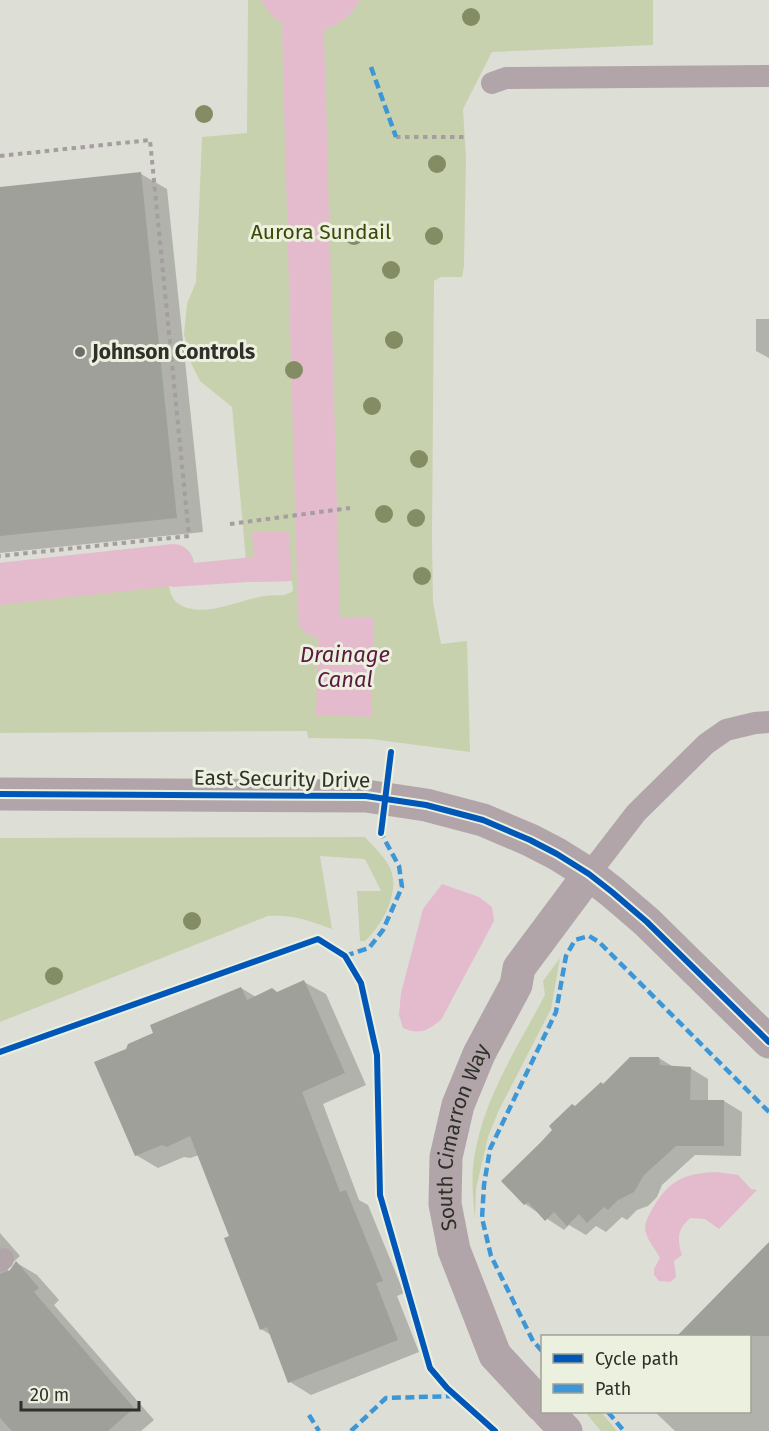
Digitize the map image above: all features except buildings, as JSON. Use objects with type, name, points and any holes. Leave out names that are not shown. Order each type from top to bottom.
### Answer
[{"type":"street","name":"East Security Drive","points":[[0,794],[328,794],[385,798],[435,807],[497,825],[530,840],[589,874],[647,922],[769,1042]]},
{"type":"street","name":"South Cimarron Way","points":[[541,1404],[495,1355],[454,1250],[445,1204],[446,1157],[458,1105],[479,1054],[516,985],[519,968],[589,874]]},
{"type":"street","points":[[549,1413],[566,1431]]},
{"type":"lane","points":[[492,83],[506,78],[769,76]]},
{"type":"lane","points":[[589,874],[636,813],[706,744],[726,730],[769,722]]},
{"type":"path","points":[[396,137],[468,137]]},
{"type":"path","points":[[0,156],[150,141],[189,536],[0,556]]},
{"type":"path","points":[[230,524],[348,508]]},
{"type":"green space","name":"Aurora Sundail","points":[[248,0],[653,0],[653,45],[492,52],[463,109],[466,158],[464,266],[462,277],[441,277],[434,281],[432,539],[433,602],[441,644],[467,641],[470,752],[371,739],[308,738],[307,731],[0,733],[0,592],[167,575],[173,598],[179,604],[199,610],[222,607],[270,595],[283,595],[293,591],[292,581],[248,582],[232,407],[200,381],[190,361],[184,334],[187,304],[196,282],[202,137],[247,133]]},
{"type":"green space","points":[[365,837],[387,862],[393,885],[392,896],[384,916],[365,941],[360,941],[357,891],[381,891],[365,859],[320,856],[332,929],[293,917],[268,916],[0,1022],[0,838]]},
{"type":"green space","points":[[560,958],[551,1009],[498,1112],[488,1137],[476,1189],[475,1219],[473,1166],[478,1137],[502,1074],[545,995],[543,981]]},
{"type":"green space","points":[[586,1413],[602,1413],[617,1431],[601,1431]]},
{"type":"water","points":[[261,0],[360,0],[338,23],[325,29],[310,31],[296,29],[282,23],[270,14]]},
{"type":"water","points":[[252,531],[289,531],[292,581],[172,587],[173,565],[254,557]]},
{"type":"water","name":"Drainage Canal","points":[[319,617],[374,618],[371,717],[316,715]]},
{"type":"water","points":[[442,884],[479,897],[492,907],[494,921],[441,1020],[427,1029],[414,1031],[403,1028],[399,1015],[401,993],[423,909]]},
{"type":"water","points":[[717,1172],[738,1175],[751,1189],[757,1190],[719,1229],[705,1219],[690,1218],[679,1235],[682,1255],[674,1261],[676,1277],[670,1282],[659,1281],[654,1275],[654,1269],[660,1258],[645,1230],[651,1211],[664,1192],[678,1181],[695,1174]]},
{"type":"waterway","points":[[303,31],[319,617]]},
{"type":"waterway","points":[[0,584],[173,565]]},
{"type":"marked path","points":[[371,67],[396,137]]},
{"type":"marked path","points":[[345,956],[369,948],[383,930],[402,887],[399,866],[381,833]]},
{"type":"marked path","points":[[541,1350],[533,1341],[491,1256],[482,1218],[484,1185],[490,1149],[556,1012],[566,956],[575,940],[589,936],[599,942],[769,1112]]},
{"type":"marked path","points":[[351,1431],[386,1398],[456,1396]]},
{"type":"marked path","points":[[609,1413],[624,1431]]},
{"type":"marked path","points":[[309,1415],[319,1431]]},
{"type":"cycle path","points":[[381,833],[391,752]]},
{"type":"cycle path","points":[[0,794],[366,796],[426,805],[483,820],[530,840],[589,874],[647,922],[769,1042]]},
{"type":"cycle path","points":[[0,1052],[318,939],[345,956],[361,983],[377,1055],[380,1195],[430,1368],[447,1388],[495,1431]]},
{"type":"place","name":"Johnson Controls","points":[[80,352]]}]
